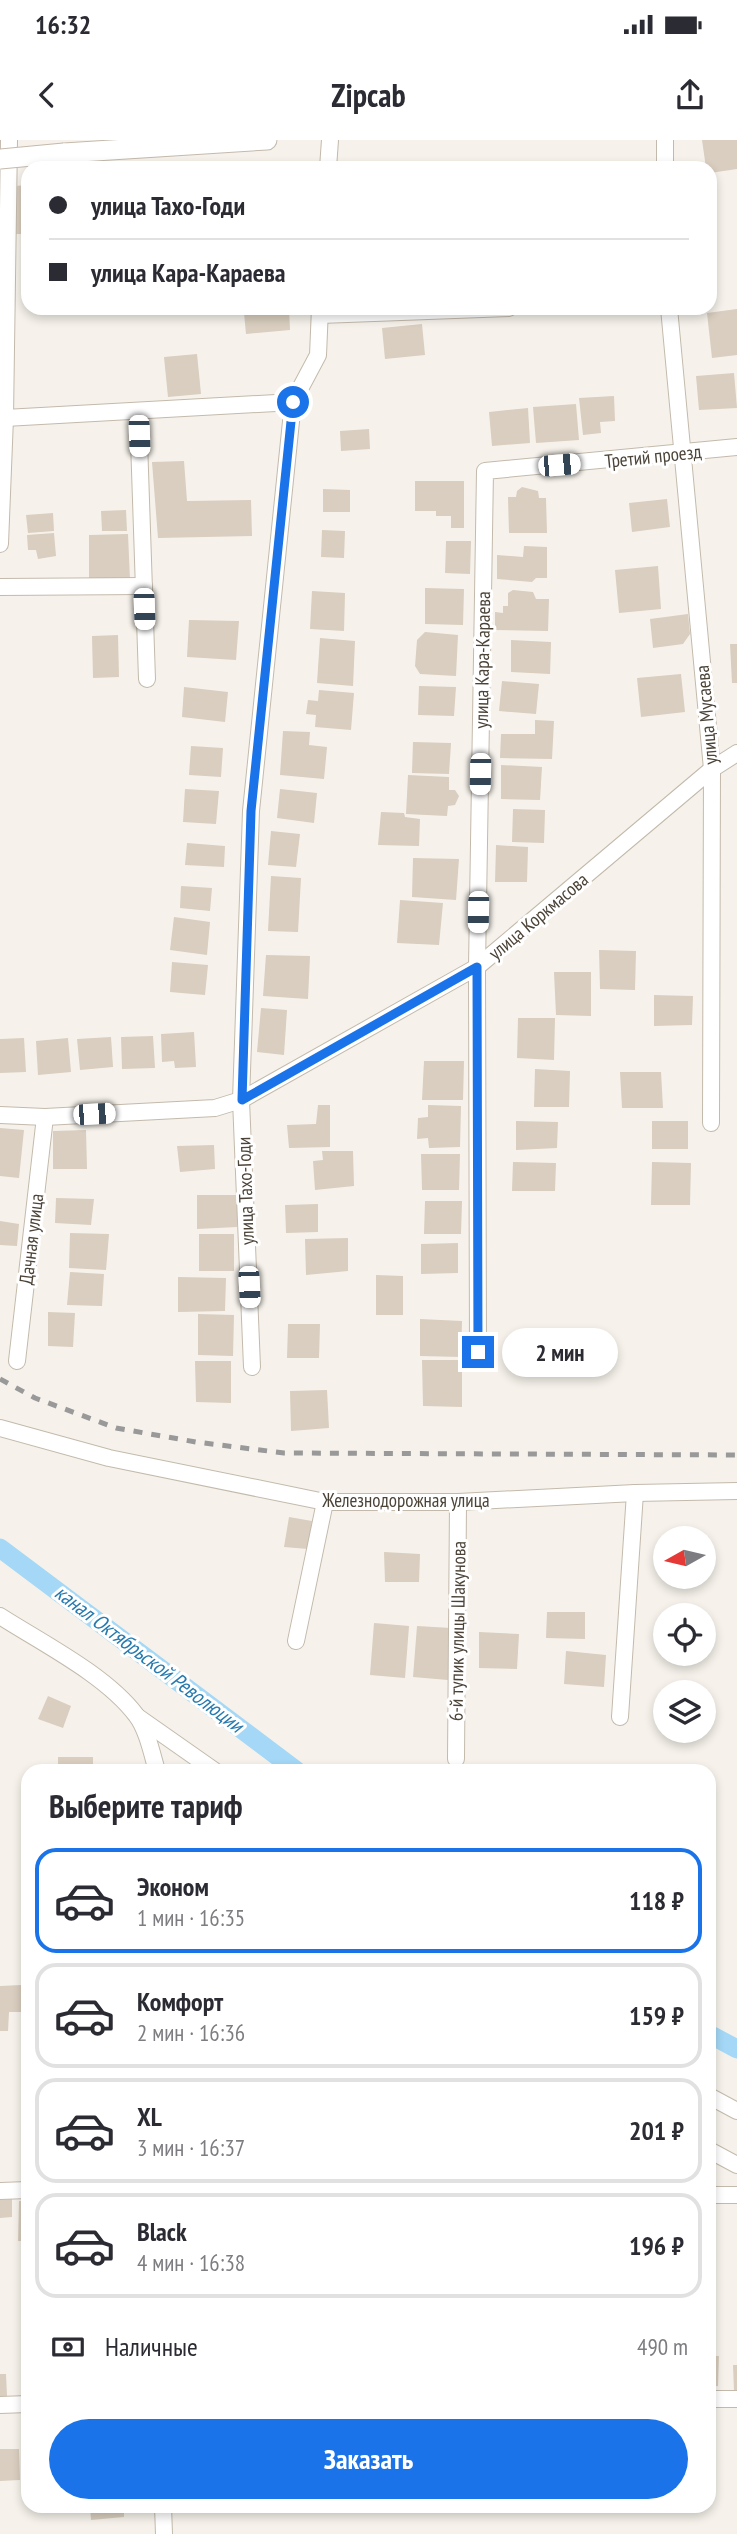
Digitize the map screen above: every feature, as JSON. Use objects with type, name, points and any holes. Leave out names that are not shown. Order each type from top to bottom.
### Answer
[{"type":"street","points":[[0,544],[5,418],[9,140]]},
{"type":"street","points":[[0,159],[267,140]]},
{"type":"street","points":[[328,161],[330,140]]},
{"type":"street","points":[[665,140],[665,161]]},
{"type":"street","name":"улица Тахо-Годи","points":[[252,1367],[242,1100],[251,811],[293,402],[318,355],[320,315]]},
{"type":"street","name":"улица Мусаева","points":[[670,315],[712,769],[711,1124]]},
{"type":"street","points":[[5,418],[293,402]]},
{"type":"street","points":[[138,411],[147,679]]},
{"type":"street","name":"Третий проезд","points":[[485,471],[737,447]]},
{"type":"street","name":"улица Кара-Караева","points":[[478,1352],[477,967],[485,471]]},
{"type":"street","points":[[0,587],[144,586]]},
{"type":"street","name":"улица Коркмасова","points":[[0,1115],[46,1117],[215,1108],[242,1100],[477,967],[712,769],[737,753]]},
{"type":"street","name":"Дачная улица","points":[[17,1361],[46,1117]]},
{"type":"street","name":"Железнодорожная улица","points":[[0,1428],[109,1458],[325,1502],[458,1502],[737,1491]]},
{"type":"street","points":[[620,1717],[635,1493]]},
{"type":"street","points":[[296,1641],[325,1502]]},
{"type":"street","name":"6-й тупик улицы Шакунова","points":[[456,1759],[458,1502]]},
{"type":"street","points":[[0,1616],[97,1678],[116,1693],[138,1717],[205,1764]]},
{"type":"street","points":[[138,1717],[155,1764]]},
{"type":"street","points":[[716,2100],[737,2111]]},
{"type":"street","points":[[716,2154],[737,2165]]},
{"type":"street","points":[[0,2191],[21,2190]]},
{"type":"street","points":[[716,2195],[737,2195]]},
{"type":"street","points":[[716,2399],[737,2399]]},
{"type":"street","points":[[0,2404],[21,2404]]},
{"type":"street","points":[[163,2513],[164,2534]]},
{"type":"building","points":[[702,140],[737,140],[737,169],[717,172],[717,161],[705,161]]},
{"type":"building","points":[[15,186],[21,186],[21,234],[15,234]]},
{"type":"building","points":[[737,309],[737,355],[712,358],[707,315],[717,315],[717,312]]},
{"type":"building","points":[[244,315],[289,315],[290,330],[246,334]]},
{"type":"building","points":[[422,324],[425,355],[385,359],[382,328]]},
{"type":"building","points":[[197,354],[201,394],[168,397],[164,357]]},
{"type":"building","points":[[734,373],[737,408],[699,410],[696,376]]},
{"type":"building","points":[[614,396],[615,421],[600,422],[601,433],[583,435],[579,398]]},
{"type":"building","points":[[576,404],[579,440],[536,443],[533,407]]},
{"type":"building","points":[[528,408],[530,443],[492,446],[489,412]]},
{"type":"building","points":[[369,429],[370,449],[341,451],[340,431]]},
{"type":"building","points":[[184,461],[187,501],[251,500],[252,536],[158,538],[152,462]]},
{"type":"building","points":[[415,481],[464,481],[464,528],[451,528],[451,516],[436,516],[436,511],[415,511]]},
{"type":"building","points":[[522,487],[538,491],[539,498],[546,498],[547,533],[509,533],[508,497],[516,497],[517,491]]},
{"type":"building","points":[[323,489],[350,490],[350,512],[323,512]]},
{"type":"building","points":[[667,499],[670,527],[632,532],[629,503]]},
{"type":"building","points":[[126,510],[127,531],[102,531],[101,511]]},
{"type":"building","points":[[53,513],[54,531],[28,533],[26,515]]},
{"type":"building","points":[[322,530],[345,531],[344,558],[321,557]]},
{"type":"building","points":[[54,533],[56,556],[38,559],[36,550],[28,550],[27,535]]},
{"type":"building","points":[[128,534],[130,580],[89,579],[89,535]]},
{"type":"building","points":[[446,541],[471,541],[470,574],[445,573]]},
{"type":"building","points":[[524,546],[547,547],[547,578],[536,578],[532,582],[497,579],[497,555],[523,557]]},
{"type":"building","points":[[658,566],[661,609],[619,613],[615,570]]},
{"type":"building","points":[[425,588],[464,589],[463,625],[425,624]]},
{"type":"building","points":[[513,590],[533,592],[536,599],[549,599],[548,631],[495,630],[495,612],[503,613],[503,606],[508,606],[508,593]]},
{"type":"building","points":[[312,591],[345,593],[344,631],[310,629]]},
{"type":"building","points":[[688,614],[690,634],[683,644],[653,648],[650,619]]},
{"type":"building","points":[[189,620],[239,621],[236,660],[187,657]]},
{"type":"building","points":[[425,632],[458,635],[456,676],[420,674],[415,666],[417,640]]},
{"type":"building","points":[[118,635],[119,677],[93,678],[92,636]]},
{"type":"building","points":[[320,638],[355,641],[353,686],[317,683]]},
{"type":"building","points":[[511,640],[551,642],[550,674],[511,672]]},
{"type":"building","points":[[730,644],[737,644],[737,683],[732,683]]},
{"type":"building","points":[[681,674],[685,712],[641,717],[637,678]]},
{"type":"building","points":[[502,681],[539,684],[536,714],[499,711]]},
{"type":"building","points":[[419,686],[456,687],[454,716],[418,715]]},
{"type":"building","points":[[184,687],[228,692],[225,722],[182,717]]},
{"type":"building","points":[[319,690],[354,693],[351,730],[315,727],[316,715],[306,714],[308,700],[318,701]]},
{"type":"building","points":[[535,720],[554,721],[552,759],[500,758],[501,734],[535,734]]},
{"type":"building","points":[[283,731],[310,732],[309,745],[327,747],[324,779],[280,775]]},
{"type":"building","points":[[413,742],[451,743],[449,774],[412,773]]},
{"type":"building","points":[[191,746],[223,748],[221,777],[189,775]]},
{"type":"building","points":[[501,765],[542,767],[540,800],[501,799]]},
{"type":"building","points":[[408,775],[449,777],[449,790],[455,790],[459,796],[455,805],[448,806],[447,816],[406,814]]},
{"type":"building","points":[[185,789],[219,791],[216,824],[183,822]]},
{"type":"building","points":[[280,789],[317,793],[314,823],[277,818]]},
{"type":"building","points":[[513,809],[545,810],[544,843],[512,842]]},
{"type":"building","points":[[381,812],[404,813],[405,817],[420,819],[419,846],[378,845]]},
{"type":"building","points":[[271,831],[300,834],[296,867],[268,865]]},
{"type":"building","points":[[187,843],[225,846],[224,867],[185,865]]},
{"type":"building","points":[[496,845],[528,847],[527,882],[495,882]]},
{"type":"building","points":[[413,858],[459,859],[456,900],[412,897]]},
{"type":"building","points":[[271,876],[301,878],[298,932],[268,931]]},
{"type":"building","points":[[181,886],[212,888],[210,911],[180,908]]},
{"type":"building","points":[[400,900],[443,903],[439,945],[397,943]]},
{"type":"building","points":[[174,917],[210,922],[207,955],[170,950]]},
{"type":"building","points":[[599,950],[636,951],[635,990],[600,989]]},
{"type":"building","points":[[266,955],[310,956],[308,999],[263,996]]},
{"type":"building","points":[[172,962],[208,965],[205,995],[170,992]]},
{"type":"building","points":[[554,972],[591,972],[591,1016],[556,1015]]},
{"type":"building","points":[[654,995],[693,996],[692,1025],[654,1026]]},
{"type":"building","points":[[261,1008],[287,1010],[284,1055],[257,1052]]},
{"type":"building","points":[[518,1018],[555,1018],[554,1060],[517,1058]]},
{"type":"building","points":[[194,1032],[196,1067],[175,1068],[174,1061],[162,1062],[161,1034]]},
{"type":"building","points":[[153,1036],[155,1068],[122,1069],[121,1037]]},
{"type":"building","points":[[111,1037],[113,1067],[80,1070],[77,1039]]},
{"type":"building","points":[[24,1038],[26,1072],[0,1073],[0,1039]]},
{"type":"building","points":[[68,1038],[71,1072],[38,1075],[36,1041]]},
{"type":"building","points":[[424,1061],[464,1061],[463,1100],[422,1100]]},
{"type":"building","points":[[535,1069],[570,1071],[569,1107],[534,1107]]},
{"type":"building","points":[[620,1072],[661,1072],[663,1108],[622,1108]]},
{"type":"building","points":[[318,1105],[330,1105],[330,1147],[289,1148],[287,1125],[316,1124]]},
{"type":"building","points":[[428,1105],[461,1106],[460,1147],[429,1148],[428,1138],[417,1139],[418,1118],[428,1117]]},
{"type":"building","points":[[516,1121],[558,1122],[557,1148],[516,1150]]},
{"type":"building","points":[[652,1121],[688,1121],[688,1149],[652,1149]]},
{"type":"building","points":[[0,1128],[24,1130],[19,1178],[0,1176]]},
{"type":"building","points":[[86,1130],[87,1169],[53,1169],[53,1131]]},
{"type":"building","points":[[214,1145],[215,1169],[180,1172],[177,1146]]},
{"type":"building","points":[[322,1151],[353,1151],[354,1186],[315,1190],[313,1161],[323,1160]]},
{"type":"building","points":[[421,1154],[460,1154],[459,1190],[422,1190]]},
{"type":"building","points":[[513,1162],[556,1163],[555,1191],[512,1191]]},
{"type":"building","points":[[652,1162],[691,1163],[690,1205],[651,1205]]},
{"type":"building","points":[[197,1195],[237,1195],[237,1227],[197,1229]]},
{"type":"building","points":[[56,1198],[94,1199],[91,1225],[55,1223]]},
{"type":"building","points":[[425,1201],[462,1201],[461,1234],[424,1234]]},
{"type":"building","points":[[318,1204],[318,1232],[286,1233],[285,1205]]},
{"type":"building","points":[[0,1221],[19,1224],[17,1246],[0,1245]]},
{"type":"building","points":[[70,1233],[109,1234],[106,1270],[69,1268]]},
{"type":"building","points":[[199,1234],[234,1234],[234,1271],[199,1271]]},
{"type":"building","points":[[348,1238],[348,1271],[306,1275],[305,1239]]},
{"type":"building","points":[[458,1243],[458,1273],[421,1274],[421,1244]]},
{"type":"building","points":[[70,1272],[104,1274],[102,1306],[67,1305]]},
{"type":"building","points":[[376,1275],[403,1276],[403,1315],[376,1315]]},
{"type":"building","points":[[178,1277],[226,1278],[225,1311],[178,1312]]},
{"type":"building","points":[[48,1312],[75,1313],[73,1347],[48,1346]]},
{"type":"building","points":[[198,1314],[234,1315],[233,1356],[198,1355]]},
{"type":"building","points":[[420,1319],[462,1321],[461,1357],[420,1356]]},
{"type":"building","points":[[288,1324],[320,1324],[319,1358],[287,1358]]},
{"type":"building","points":[[422,1360],[462,1360],[462,1407],[423,1406]]},
{"type":"building","points":[[195,1361],[231,1361],[231,1403],[196,1402]]},
{"type":"building","points":[[327,1390],[329,1428],[291,1431],[290,1391]]},
{"type":"building","points":[[289,1517],[312,1521],[308,1549],[284,1547]]},
{"type":"building","points":[[384,1552],[420,1554],[419,1582],[385,1582]]},
{"type":"building","points":[[547,1612],[585,1612],[585,1639],[546,1638]]},
{"type":"building","points":[[374,1623],[409,1626],[405,1678],[370,1675]]},
{"type":"building","points":[[417,1626],[451,1628],[448,1680],[413,1677]]},
{"type":"building","points":[[479,1632],[519,1634],[517,1669],[479,1668]]},
{"type":"building","points":[[566,1651],[606,1655],[604,1687],[564,1684]]},
{"type":"building","points":[[48,1696],[71,1706],[63,1728],[38,1719]]},
{"type":"building","points":[[58,1757],[93,1757],[93,1764],[58,1764]]},
{"type":"building","points":[[21,1985],[21,2012],[9,2012],[8,2031],[0,2031],[0,1986]]},
{"type":"building","points":[[12,2199],[12,2217],[0,2218],[0,2200]]},
{"type":"building","points":[[19,2201],[21,2201],[21,2241],[18,2241]]},
{"type":"building","points":[[716,2356],[719,2356],[716,2386]]},
{"type":"building","points":[[733,2365],[737,2365],[737,2391],[734,2391]]},
{"type":"building","points":[[0,2374],[6,2374],[7,2396],[0,2397]]},
{"type":"building","points":[[0,2449],[19,2449],[20,2480],[0,2481]]},
{"type":"building","points":[[90,2513],[124,2513],[124,2517],[91,2520]]},
{"type":"waterway","name":"канал Октябрьской Революции","points":[[0,1548],[288,1764]]},
{"type":"waterway","name":"канал Октябрьской Революции","points":[[716,2038],[737,2049]]},
{"type":"railway","points":[[0,1379],[35,1398],[116,1428],[284,1453],[737,1455]]},
{"type":"route","points":[[293,402],[251,811],[242,1100],[477,967],[478,1352]]}]
